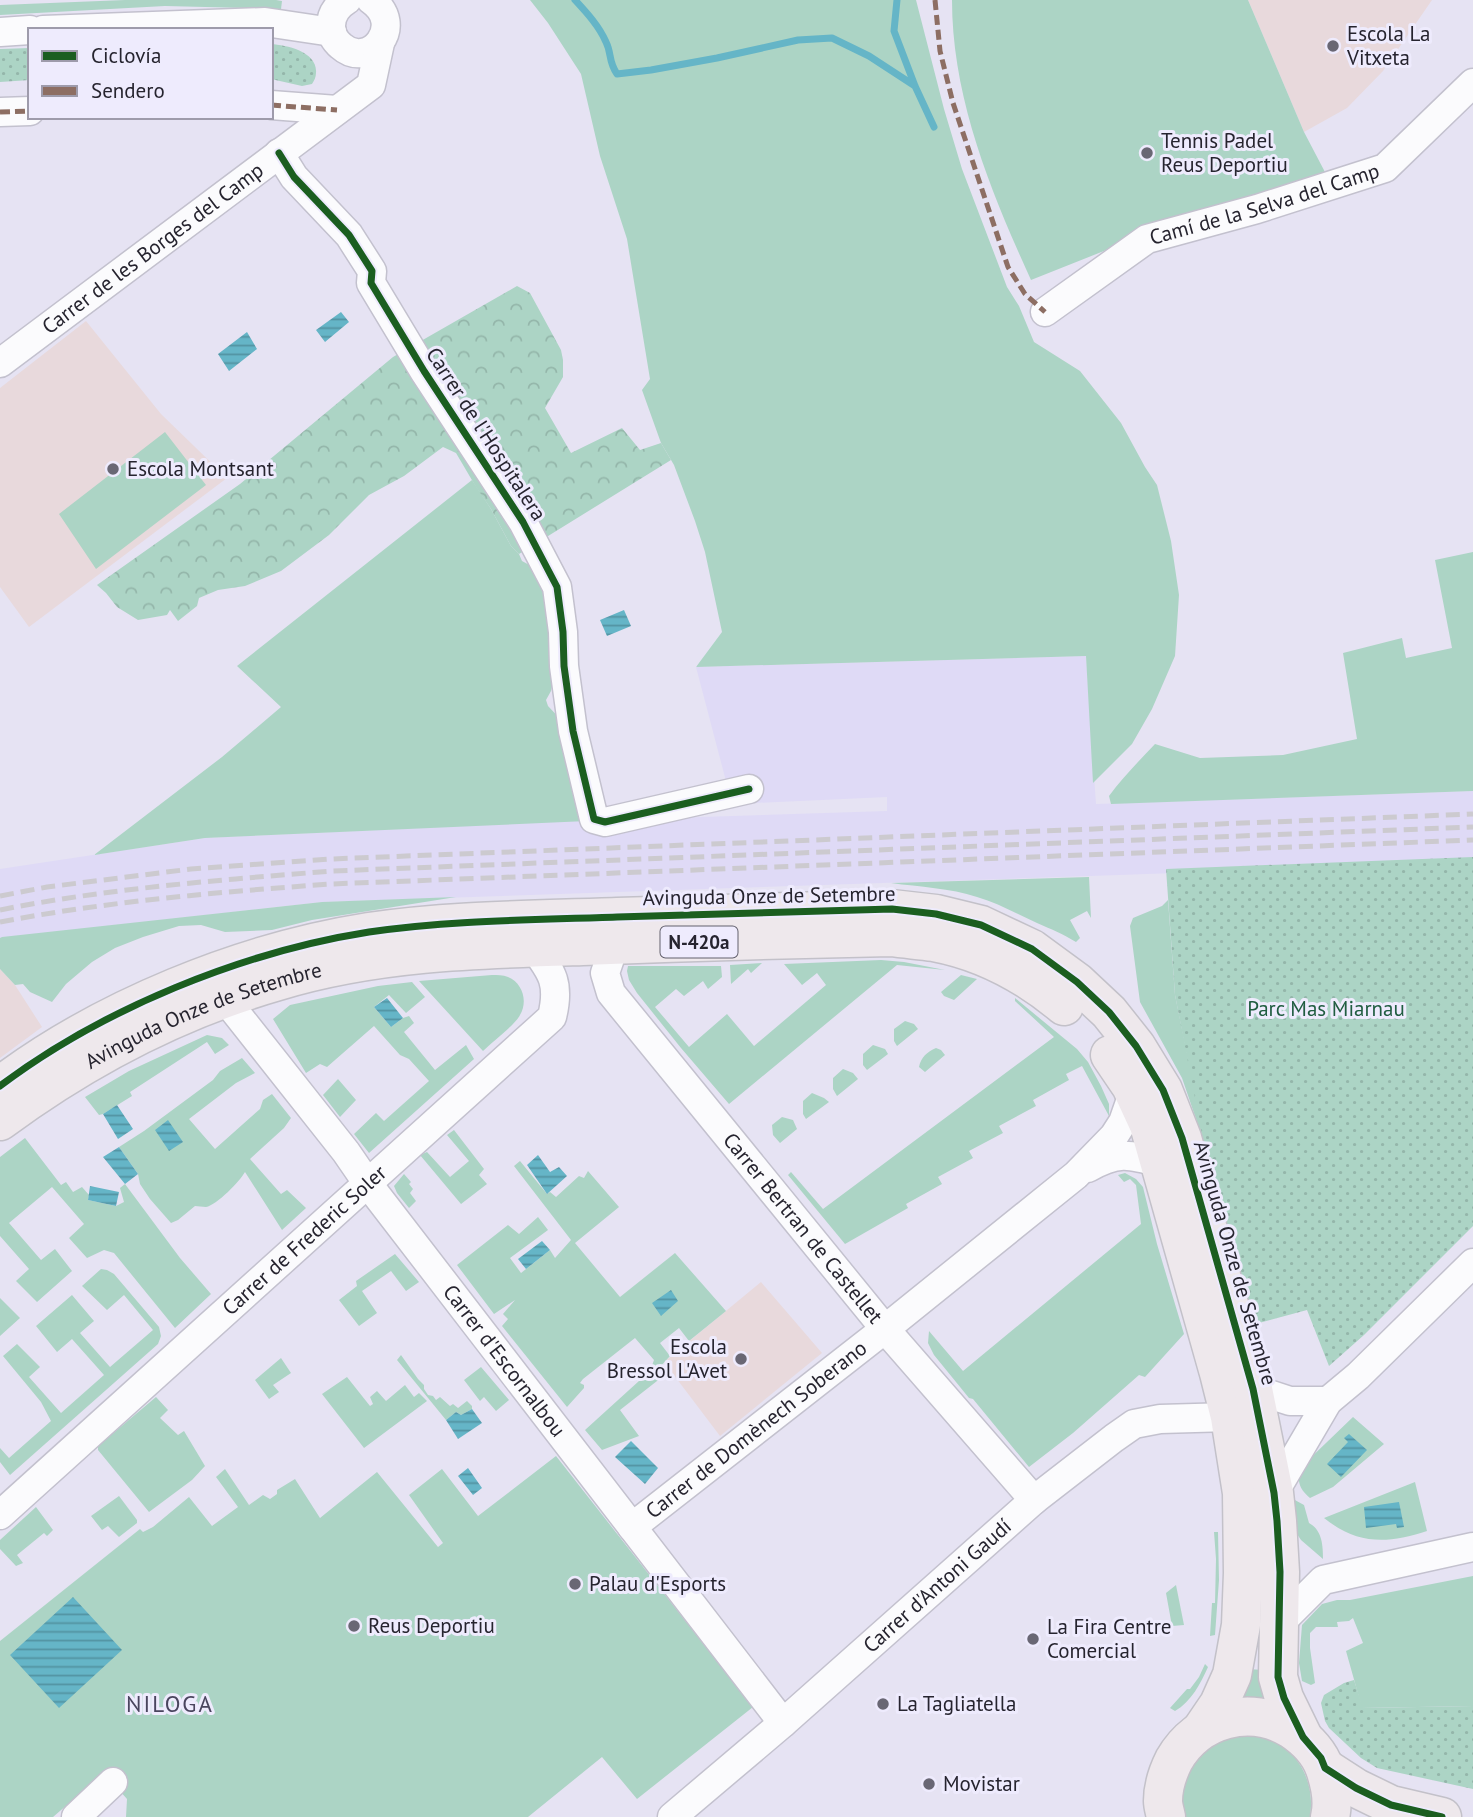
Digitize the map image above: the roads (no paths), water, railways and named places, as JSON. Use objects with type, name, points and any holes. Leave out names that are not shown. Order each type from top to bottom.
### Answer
[{"type":"main road","name":"Avinguda Onze de Setembre","points":[[0,1086],[76,1037],[160,995],[260,957],[317,942],[367,933],[499,921],[892,909],[936,914],[981,925],[1032,949],[1077,982],[1109,1012],[1129,1037],[1163,1090],[1182,1138],[1241,1403],[1274,1493],[1280,1572],[1279,1624]]},
{"type":"main road","name":"Avinguda Onze de Setembre","points":[[0,1121],[57,1081],[108,1050],[166,1022],[278,980],[377,959],[427,953],[533,947],[891,937],[935,942],[979,955],[1023,975],[1062,1004],[1089,1030],[1113,1058],[1131,1086],[1149,1125],[1219,1373],[1241,1403],[1241,1625],[1232,1675],[1219,1704],[1202,1729]]},
{"type":"main road","name":"N-420a","points":[[1279,1624],[1278,1676],[1284,1698],[1303,1737],[1321,1758],[1325,1768],[1331,1785],[1330,1817]]},
{"type":"main road","name":"N-420a","points":[[1166,1817],[1163,1800],[1168,1772],[1181,1748],[1202,1729],[1224,1719],[1252,1716],[1279,1722],[1303,1737]]},
{"type":"main road","name":"N-420a","points":[[1325,1768],[1356,1788],[1391,1805],[1442,1817]]},
{"type":"street","points":[[347,0],[335,10],[332,17],[335,40],[356,53],[373,49],[380,43]]},
{"type":"street","name":"Carrer de les Borges del Camp","points":[[0,363],[371,85],[387,24],[378,5],[371,0]]},
{"type":"street","points":[[98,28],[265,22],[332,32]]},
{"type":"street","points":[[0,32],[28,30]]},
{"type":"street","name":"Camí de la Selva del Camp","points":[[1045,312],[1147,239],[1257,209],[1385,168],[1473,83]]},
{"type":"street","points":[[273,105],[337,110]]},
{"type":"street","points":[[0,112],[28,111]]},
{"type":"street","name":"Carrer de l'Hospitalera","points":[[279,153],[294,177],[349,235],[372,271],[371,283],[377,294],[523,522],[557,587],[573,731],[594,820],[605,822],[749,789]]},
{"type":"street","name":"Carrer Bertran de Castellet","points":[[615,944],[605,973],[611,993],[885,1329],[1034,1500]]},
{"type":"street","name":"Carrer de Frederic Soler","points":[[4,1501],[368,1184],[552,1017],[555,987],[551,972],[533,947]]},
{"type":"street","name":"Carrer d'Escornalbou","points":[[225,999],[346,1152],[783,1723]]},
{"type":"street","name":"Carrer de Domènech Soberano","points":[[632,1527],[1076,1175],[1114,1136],[1123,1122],[1130,1102],[1131,1086]]},
{"type":"street","name":"Carrer de Domènech Soberano","points":[[1076,1175],[1120,1155],[1160,1163]]},
{"type":"street","points":[[1274,1493],[1328,1401],[1358,1376],[1473,1263]]},
{"type":"street","name":"Carrer d'Antoni Gaudí","points":[[672,1817],[783,1723],[1034,1500],[1134,1424],[1241,1403],[1328,1401]]},
{"type":"street","points":[[1279,1624],[1323,1580],[1473,1546]]},
{"type":"street","points":[[81,1815],[113,1782]]},
{"type":"water","points":[[341,312],[349,322],[325,342],[316,330]]},
{"type":"water","points":[[247,332],[257,349],[229,371],[218,354]]},
{"type":"water","points":[[624,610],[631,626],[607,636],[600,620]]},
{"type":"water","points":[[387,998],[403,1018],[391,1027],[374,1007]]},
{"type":"water","points":[[117,1105],[133,1129],[118,1139],[103,1114]]},
{"type":"water","points":[[168,1120],[183,1142],[169,1151],[155,1130]]},
{"type":"water","points":[[119,1147],[138,1174],[125,1184],[103,1157]]},
{"type":"water","points":[[538,1155],[550,1172],[559,1167],[567,1176],[547,1194],[527,1165]]},
{"type":"water","points":[[90,1186],[119,1192],[116,1206],[88,1200]]},
{"type":"water","points":[[542,1241],[550,1250],[526,1269],[518,1259]]},
{"type":"water","points":[[671,1290],[678,1301],[661,1316],[652,1303]]},
{"type":"water","points":[[472,1409],[482,1423],[458,1439],[446,1420],[456,1412],[461,1415]]},
{"type":"water","points":[[1349,1434],[1367,1450],[1341,1477],[1327,1464],[1348,1442],[1344,1438]]},
{"type":"water","points":[[631,1441],[658,1468],[645,1484],[615,1457]]},
{"type":"water","points":[[468,1468],[482,1488],[473,1495],[458,1476]]},
{"type":"water","points":[[1399,1502],[1404,1527],[1397,1528],[1396,1524],[1366,1528],[1364,1507]]},
{"type":"water","points":[[73,1597],[122,1650],[59,1708],[10,1655]]},
{"type":"waterway","points":[[575,0],[603,36],[617,74],[717,58],[798,40],[832,38],[869,56],[915,86]]},
{"type":"waterway","points":[[897,0],[894,31],[934,127]]},
{"type":"railway","points":[[0,896],[47,887],[191,869],[331,859],[1473,814]]},
{"type":"railway","points":[[0,910],[124,890],[332,871],[1473,827]]},
{"type":"railway","points":[[0,922],[124,903],[331,884],[1473,840]]},
{"type":"place","name":"Escola La Vitxeta","points":[[1333,46]]},
{"type":"place","name":"Tennis Padel Reus Deportiu","points":[[1147,153]]},
{"type":"place","name":"Escola Montsant","points":[[113,469]]},
{"type":"place","name":"Escola Bressol L'Avet","points":[[741,1359]]},
{"type":"place","name":"Palau d'Esports","points":[[575,1584]]},
{"type":"place","name":"Reus Deportiu","points":[[354,1626]]},
{"type":"place","name":"La Fira Centre Comercial","points":[[1033,1639]]},
{"type":"place","name":"La Tagliatella","points":[[883,1704]]},
{"type":"place","name":"Movistar","points":[[929,1784]]},
{"type":"district","name":"NILOGA","points":[[170,1704]]},
{"type":"park label","name":"Parc Mas Miarnau","points":[[1326,1009]]}]
